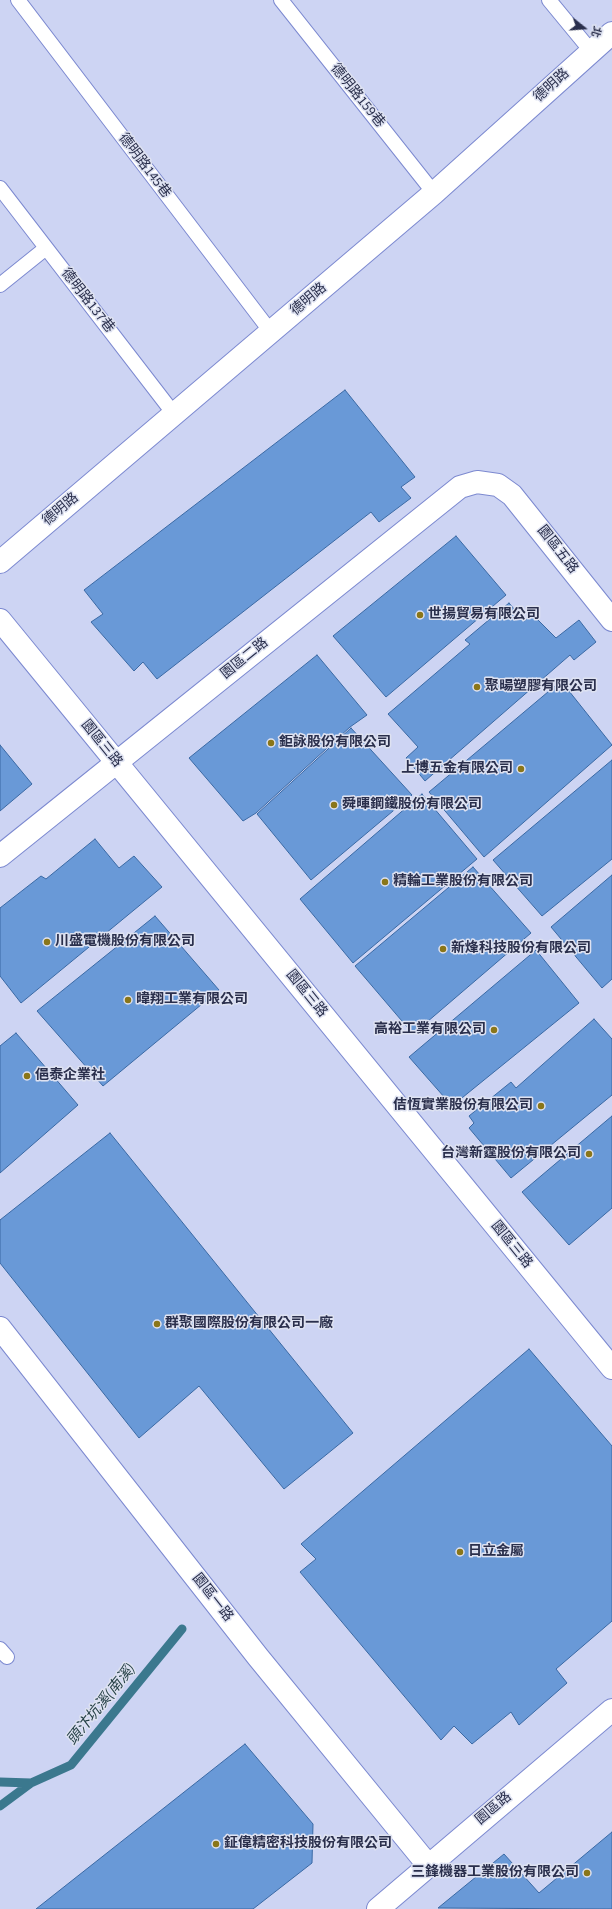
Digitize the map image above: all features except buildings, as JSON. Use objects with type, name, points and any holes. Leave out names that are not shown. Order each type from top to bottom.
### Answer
[{"type":"street","name":"德明路","points":[[0,562],[434,193],[591,50],[612,33]]},
{"type":"street","name":"園區二路","points":[[0,856],[460,487],[477,482],[498,485]]},
{"type":"street","name":"園區五路","points":[[498,485],[512,495],[525,510],[612,620]]},
{"type":"street","name":"園區三路","points":[[0,620],[612,1368]]},
{"type":"street","name":"園區一路","points":[[0,1328],[258,1657],[428,1865]]},
{"type":"street","name":"園區路","points":[[378,1909],[612,1710]]},
{"type":"lane","name":"德明路145巷","points":[[18,0],[271,332]]},
{"type":"lane","name":"德明路159巷","points":[[280,0],[434,193]]},
{"type":"lane","points":[[549,0],[591,50]]},
{"type":"lane","name":"德明路137巷","points":[[0,188],[174,414]]},
{"type":"lane","points":[[0,285],[46,248]]},
{"type":"waterway","name":"頭汴坑溪(南溪)","points":[[0,1806],[31,1783],[71,1765],[182,1629]]},
{"type":"waterway","name":"頭汴坑溪(南溪)","points":[[0,1782],[31,1783]]},
{"type":"place","name":"世揚貿易有限公司","points":[[420,615]]},
{"type":"place","name":"聚暘塑膠有限公司","points":[[477,687]]},
{"type":"place","name":"鉅詠股份有限公司","points":[[271,743]]},
{"type":"place","name":"上博五金有限公司","points":[[521,769]]},
{"type":"place","name":"舜暉鋼鐵股份有限公司","points":[[334,805]]},
{"type":"place","name":"精輪工業股份有限公司","points":[[385,882]]},
{"type":"place","name":"川盛電機股份有限公司","points":[[47,942]]},
{"type":"place","name":"新烽科技股份有限公司","points":[[443,949]]},
{"type":"place","name":"暐翔工業有限公司","points":[[128,1000]]},
{"type":"place","name":"高裕工業有限公司","points":[[494,1030]]},
{"type":"place","name":"俋泰企業社","points":[[27,1076]]},
{"type":"place","name":"佶恆實業股份有限公司","points":[[541,1106]]},
{"type":"place","name":"台灣新霆股份有限公司","points":[[589,1154]]},
{"type":"place","name":"群聚國際股份有限公司一廠","points":[[157,1324]]},
{"type":"place","name":"日立金屬","points":[[460,1552]]},
{"type":"place","name":"鉦偉精密科技股份有限公司","points":[[216,1844]]},
{"type":"place","name":"三鋒機器工業股份有限公司","points":[[587,1873]]}]
